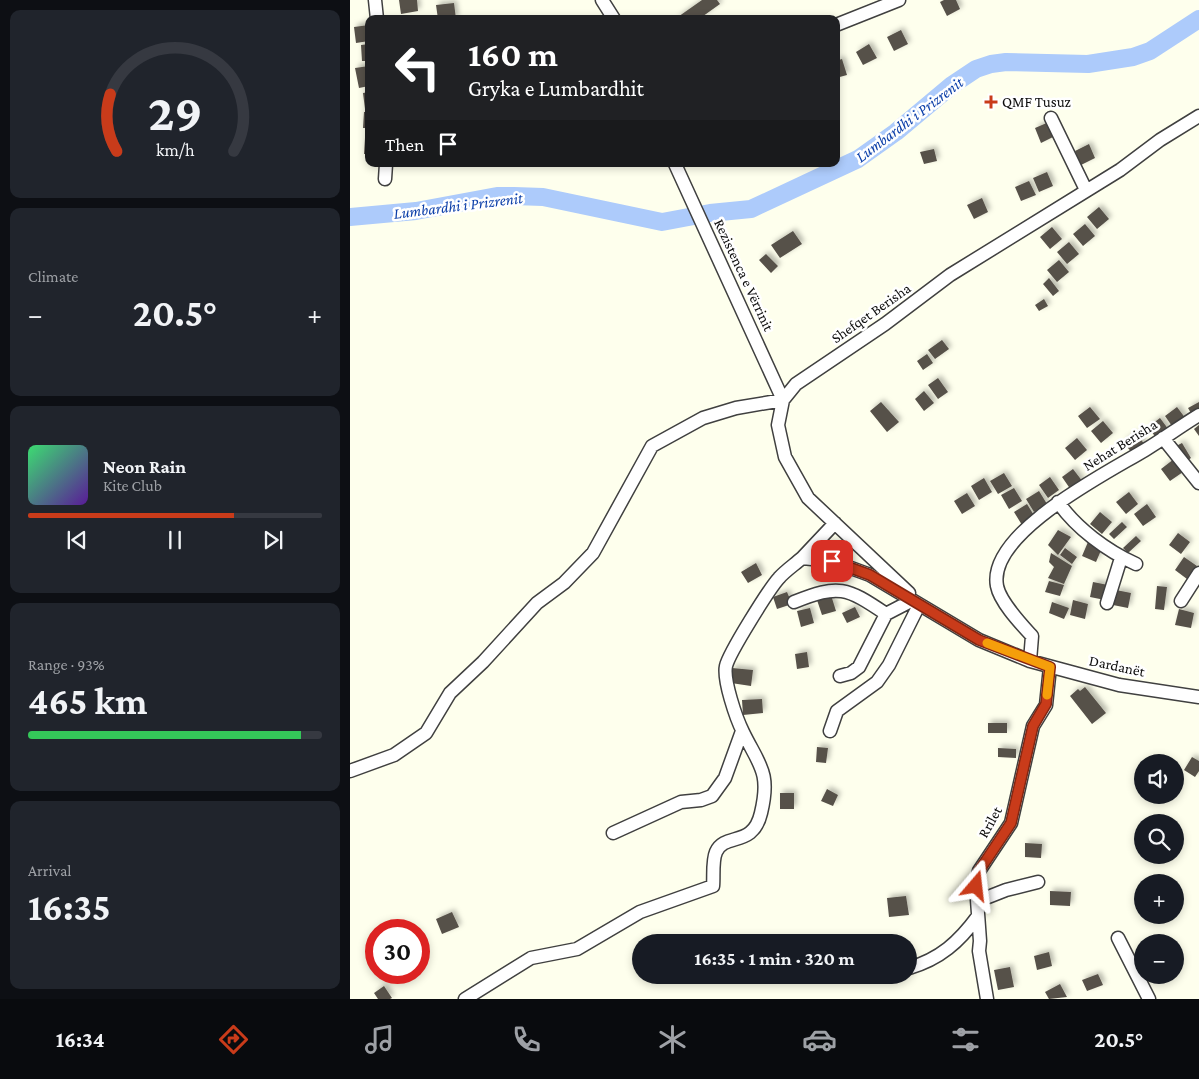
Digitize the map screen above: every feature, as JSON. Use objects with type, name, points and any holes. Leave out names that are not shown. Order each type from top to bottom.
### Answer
[{"type":"street","points":[[375,0],[377,15]]},
{"type":"street","points":[[602,0],[611,15]]},
{"type":"street","points":[[840,23],[900,0]]},
{"type":"street","name":"Shefqet Berisha","points":[[783,400],[796,384],[885,324],[950,275],[1120,170],[1199,116]]},
{"type":"street","points":[[1051,118],[1086,190]]},
{"type":"street","points":[[385,178],[386,167]]},
{"type":"street","name":"Rezistenca e Vërrinit","points":[[677,167],[689,198],[709,235],[783,400]]},
{"type":"street","points":[[350,771],[394,755],[426,732],[450,693],[483,662],[537,602],[564,583],[593,553],[652,446],[703,418],[736,408],[783,400],[778,425],[785,457],[808,498],[915,603]]},
{"type":"street","name":"Nehat Berisha","points":[[1030,661],[1032,636],[1012,614],[997,587],[999,568],[1012,544],[1036,519],[1058,502],[1199,415]]},
{"type":"street","points":[[1163,438],[1199,483]]},
{"type":"street","points":[[1058,502],[1068,516],[1121,558],[1136,564]]},
{"type":"street","points":[[465,999],[531,958],[577,949],[640,912],[712,886],[716,852],[725,842],[746,838],[755,828],[761,814],[765,780],[762,765],[742,731],[727,683],[726,666],[739,641],[779,578],[802,558],[835,523]]},
{"type":"street","points":[[802,558],[832,561],[870,575],[915,603]]},
{"type":"street","points":[[1107,603],[1121,558]]},
{"type":"street","points":[[1181,601],[1199,573]]},
{"type":"street","points":[[794,602],[822,591],[843,589],[886,614]]},
{"type":"street","points":[[840,676],[852,673],[859,667],[886,614],[915,603]]},
{"type":"street","points":[[830,730],[838,711],[877,682],[889,665],[915,603]]},
{"type":"street","name":"Dardanët","points":[[915,603],[979,640],[1030,661],[1119,685],[1199,697]]},
{"type":"street","name":"Rrilet","points":[[987,999],[979,951],[976,886],[979,871],[1004,835],[1015,812],[1018,783],[1033,726],[1046,704],[1050,667]]},
{"type":"street","points":[[613,833],[682,802],[701,800],[712,796],[725,778],[742,731]]},
{"type":"street","points":[[978,901],[1006,890],[1038,882]]},
{"type":"street","points":[[917,965],[946,952],[963,936],[978,916]]},
{"type":"street","points":[[1118,938],[1149,999]]},
{"type":"building","points":[[399,0],[417,0],[418,11],[401,14]]},
{"type":"building","points":[[702,0],[717,0],[720,4],[705,15],[681,15]]},
{"type":"building","points":[[956,0],[960,9],[947,16],[940,2]]},
{"type":"building","points":[[454,3],[456,15],[437,15],[436,5]]},
{"type":"building","points":[[365,26],[365,42],[356,43],[354,27]]},
{"type":"building","points":[[901,30],[908,44],[894,51],[887,37]]},
{"type":"building","points":[[365,44],[365,61],[362,61],[361,45]]},
{"type":"building","points":[[869,44],[877,58],[863,65],[856,52]]},
{"type":"building","points":[[842,59],[847,75],[840,77],[840,60]]},
{"type":"building","points":[[365,67],[365,87],[359,88],[355,68]]},
{"type":"building","points":[[363,93],[365,93],[365,109]]},
{"type":"building","points":[[364,112],[365,112],[365,128],[363,128]]},
{"type":"building","points":[[1049,122],[1055,136],[1041,143],[1035,128]]},
{"type":"building","points":[[1089,144],[1095,158],[1081,165],[1075,151]]},
{"type":"building","points":[[934,149],[937,161],[924,164],[920,152]]},
{"type":"building","points":[[1047,172],[1053,186],[1039,192],[1033,178]]},
{"type":"building","points":[[1029,181],[1036,195],[1021,201],[1015,187]]},
{"type":"building","points":[[982,198],[988,212],[974,219],[967,205]]},
{"type":"building","points":[[1099,207],[1109,219],[1097,229],[1087,217]]},
{"type":"building","points":[[1085,224],[1095,236],[1083,246],[1073,234]]},
{"type":"building","points":[[1052,227],[1062,239],[1050,249],[1040,237]]},
{"type":"building","points":[[793,231],[802,244],[780,258],[771,245]]},
{"type":"building","points":[[1069,242],[1079,254],[1067,264],[1057,252]]},
{"type":"building","points":[[766,254],[778,266],[771,273],[759,260]]},
{"type":"building","points":[[1059,260],[1069,272],[1057,282],[1047,270]]},
{"type":"building","points":[[1049,278],[1059,291],[1053,296],[1043,284]]},
{"type":"building","points":[[1044,299],[1048,306],[1039,311],[1035,305]]},
{"type":"building","points":[[942,340],[949,349],[935,359],[928,350]]},
{"type":"building","points":[[927,354],[933,363],[923,370],[917,361]]},
{"type":"building","points":[[938,378],[948,392],[938,399],[928,385]]},
{"type":"building","points":[[924,391],[934,403],[924,411],[915,399]]},
{"type":"building","points":[[881,402],[899,422],[887,432],[870,411]]},
{"type":"building","points":[[1199,402],[1199,411],[1192,415],[1188,408]]},
{"type":"building","points":[[1090,407],[1100,419],[1087,428],[1078,416]]},
{"type":"building","points":[[1177,407],[1186,419],[1174,429],[1165,416]]},
{"type":"building","points":[[1160,418],[1169,430],[1157,439],[1148,427]]},
{"type":"building","points":[[1103,421],[1113,433],[1101,443],[1091,431]]},
{"type":"building","points":[[1199,425],[1199,436],[1194,429]]},
{"type":"building","points":[[1136,433],[1145,445],[1133,454],[1123,442]]},
{"type":"building","points":[[1077,438],[1087,450],[1075,460],[1065,448]]},
{"type":"building","points":[[1182,443],[1191,458],[1185,462],[1176,446]]},
{"type":"building","points":[[1174,459],[1183,472],[1170,481],[1161,469]]},
{"type":"building","points":[[1073,469],[1083,482],[1071,490],[1062,477]]},
{"type":"building","points":[[1004,473],[1012,486],[998,494],[990,481]]},
{"type":"building","points":[[1050,477],[1059,490],[1048,498],[1039,485]]},
{"type":"building","points":[[984,478],[992,492],[979,500],[971,486]]},
{"type":"building","points":[[1014,488],[1022,501],[1009,509],[1001,495]]},
{"type":"building","points":[[1039,491],[1047,504],[1034,512],[1026,499]]},
{"type":"building","points":[[1129,492],[1138,504],[1126,514],[1116,502]]},
{"type":"building","points":[[967,493],[975,506],[962,514],[954,501]]},
{"type":"building","points":[[1027,504],[1035,517],[1022,525],[1014,512]]},
{"type":"building","points":[[1147,504],[1156,517],[1143,526],[1134,514]]},
{"type":"building","points":[[1100,512],[1112,522],[1102,534],[1090,524]]},
{"type":"building","points":[[1122,522],[1127,527],[1114,539],[1109,534]]},
{"type":"building","points":[[1058,530],[1071,537],[1058,555],[1048,545]]},
{"type":"building","points":[[1178,533],[1190,542],[1181,554],[1169,545]]},
{"type":"building","points":[[1136,536],[1141,541],[1128,553],[1123,548]]},
{"type":"building","points":[[1088,542],[1102,548],[1096,562],[1082,556]]},
{"type":"building","points":[[1065,548],[1077,557],[1072,564],[1060,555]]},
{"type":"building","points":[[1051,553],[1072,566],[1064,584],[1048,578],[1054,567],[1049,562]]},
{"type":"building","points":[[1184,557],[1197,566],[1187,579],[1175,570]]},
{"type":"building","points":[[756,563],[762,575],[748,583],[741,572]]},
{"type":"building","points":[[1049,581],[1064,585],[1060,596],[1045,592]]},
{"type":"building","points":[[1093,582],[1108,585],[1105,600],[1090,597]]},
{"type":"building","points":[[1157,586],[1167,587],[1164,610],[1155,609]]},
{"type":"building","points":[[1116,590],[1131,593],[1128,608],[1113,605]]},
{"type":"building","points":[[787,592],[792,604],[777,609],[773,597]]},
{"type":"building","points":[[831,595],[836,611],[822,615],[817,600]]},
{"type":"building","points":[[1073,600],[1088,604],[1085,619],[1070,615]]},
{"type":"building","points":[[1052,602],[1069,608],[1064,619],[1049,613]]},
{"type":"building","points":[[855,607],[860,617],[847,623],[842,613]]},
{"type":"building","points":[[810,608],[814,623],[801,627],[797,611]]},
{"type":"building","points":[[1179,609],[1194,613],[1191,628],[1175,625]]},
{"type":"building","points":[[807,652],[809,667],[797,669],[795,654]]},
{"type":"building","points":[[732,668],[753,670],[751,686],[731,683]]},
{"type":"building","points":[[1085,687],[1106,713],[1092,724],[1070,696],[1078,689],[1080,691]]},
{"type":"building","points":[[762,699],[763,713],[743,715],[742,700]]},
{"type":"building","points":[[988,723],[1007,723],[1007,733],[988,733]]},
{"type":"building","points":[[817,747],[828,748],[826,763],[816,762]]},
{"type":"building","points":[[998,748],[1016,749],[1016,758],[998,757]]},
{"type":"building","points":[[1192,757],[1199,761],[1199,771],[1195,777],[1184,770]]},
{"type":"building","points":[[827,789],[838,795],[833,806],[821,801]]},
{"type":"building","points":[[780,793],[794,793],[794,809],[780,809]]},
{"type":"building","points":[[1025,843],[1042,844],[1041,858],[1025,857]]},
{"type":"building","points":[[1050,891],[1071,892],[1070,906],[1050,905]]},
{"type":"building","points":[[906,896],[909,915],[889,917],[887,898]]},
{"type":"building","points":[[452,912],[459,927],[442,934],[436,919]]},
{"type":"building","points":[[1049,952],[1052,966],[1037,970],[1034,956]]},
{"type":"building","points":[[1010,967],[1014,987],[998,990],[994,970]]},
{"type":"building","points":[[1098,974],[1103,985],[1087,991],[1082,980]]},
{"type":"building","points":[[1060,984],[1067,997],[1049,999],[1045,992]]},
{"type":"building","points":[[384,986],[392,998],[378,999],[374,993]]},
{"type":"waterway","name":"Lumbardhi i Prizrenit","points":[[350,217],[416,211],[497,196],[543,197],[662,222],[710,213],[751,209],[858,159],[896,132],[952,85],[976,69],[1006,62],[1088,64],[1133,57],[1150,51],[1199,19]]},
{"type":"slow traffic","points":[[987,643],[1030,661],[1050,667],[1047,695]]},
{"type":"place","name":"QMF Tusuz","points":[[991,102]]},
{"type":"route","points":[[832,561],[870,575],[979,640],[1030,661],[1050,667],[1046,704],[1033,726],[1018,783],[1015,812],[1000,842],[986,858],[979,871],[976,886]]}]
